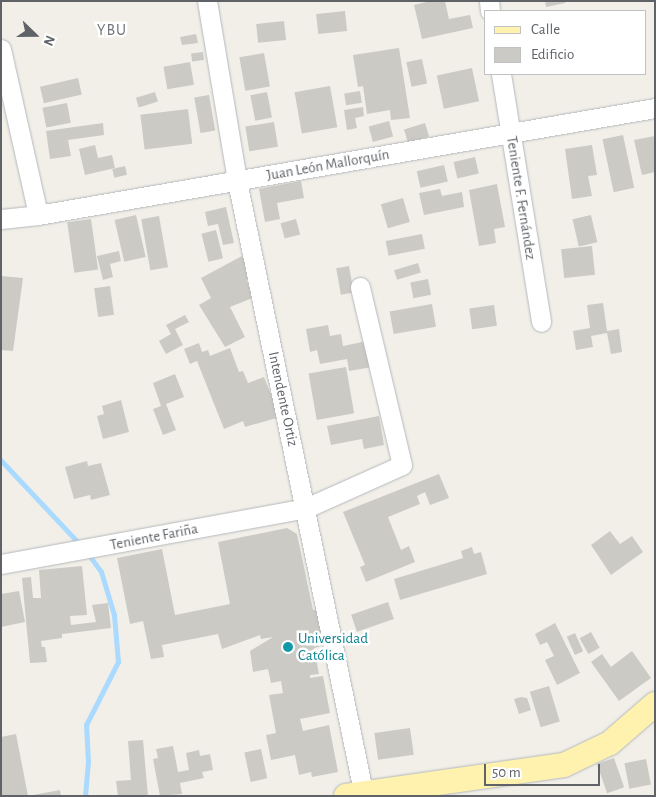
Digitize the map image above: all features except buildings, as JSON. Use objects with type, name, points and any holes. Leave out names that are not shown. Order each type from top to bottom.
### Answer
[{"type":"main road","points":[[358,795],[564,765],[588,756],[610,743],[655,704]]},
{"type":"street","name":"Intendente Ortiz","points":[[207,1],[237,181],[306,508],[358,795]]},
{"type":"street","points":[[1,49],[38,215]]},
{"type":"street","name":"Teniente F. Fernández","points":[[501,75],[541,322]]},
{"type":"street","name":"Juan León Mallorquín","points":[[1,219],[38,215],[655,108]]},
{"type":"street","name":"Teniente Fariña","points":[[1,564],[75,552],[306,508],[402,465],[360,287]]},
{"type":"waterway","points":[[1,460],[80,544]]},
{"type":"waterway","points":[[85,796],[88,762],[86,725],[118,662],[114,615],[101,572],[88,554]]},
{"type":"place","name":"Universidad Católica","points":[[288,647]]},
{"type":"district","name":"YBU","points":[[112,30]]}]
